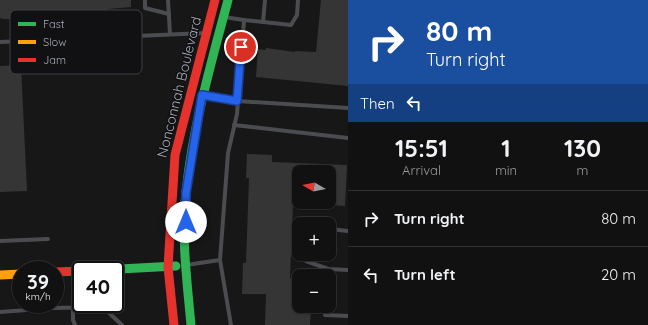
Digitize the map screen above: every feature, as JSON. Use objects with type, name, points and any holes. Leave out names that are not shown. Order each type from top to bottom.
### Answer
[{"type":"street","name":"Nonconnah Boulevard","points":[[174,325],[168,267],[175,155],[215,0]]},
{"type":"street","name":"Nonconnah Boulevard","points":[[191,325],[186,265],[186,193],[202,95],[228,0]]},
{"type":"street","points":[[124,269],[186,265]]},
{"type":"street","points":[[0,275],[12,274]]},
{"type":"lane","points":[[145,0],[145,8],[169,14]]},
{"type":"lane","points":[[168,0],[170,34]]},
{"type":"lane","points":[[263,22],[265,0]]},
{"type":"lane","points":[[223,17],[291,25],[296,15],[298,0]]},
{"type":"lane","points":[[231,325],[220,260],[228,153],[237,101],[244,20]]},
{"type":"lane","points":[[142,35],[206,33]]},
{"type":"lane","points":[[0,42],[10,42]]},
{"type":"lane","points":[[202,95],[237,101],[348,108]]},
{"type":"lane","points":[[234,125],[348,138]]},
{"type":"lane","points":[[336,230],[348,231]]},
{"type":"lane","points":[[0,241],[48,239]]},
{"type":"lane","points":[[186,265],[220,260]]},
{"type":"lane","points":[[306,261],[328,269]]},
{"type":"lane","points":[[336,269],[348,270]]},
{"type":"lane","points":[[0,312],[12,311]]},
{"type":"lane","points":[[73,313],[75,325]]},
{"type":"lane","points":[[108,313],[122,325]]},
{"type":"lane","points":[[325,313],[325,315],[348,316]]},
{"type":"building","points":[[0,0],[131,0],[131,7],[108,10],[10,10],[10,19],[0,18]]},
{"type":"building","points":[[321,0],[348,0],[348,86],[256,77],[258,49],[266,50],[266,48],[295,52],[316,52]]},
{"type":"building","points":[[0,66],[10,66],[10,74],[21,74],[27,191],[0,192]]},
{"type":"building","points":[[247,154],[272,155],[272,162],[347,165],[345,206],[336,205],[336,165],[292,165],[293,209],[290,278],[292,278],[292,313],[311,313],[310,325],[265,325],[266,294],[242,294],[243,263],[246,263],[249,178],[246,178]]},
{"type":"traffic: fast","points":[[191,325],[184,242],[186,192],[198,119],[228,0]]},
{"type":"traffic: fast","points":[[124,269],[176,266]]},
{"type":"traffic: slow","points":[[0,275],[12,274]]},
{"type":"traffic: jam","points":[[174,325],[168,267],[175,155],[215,0]]},
{"type":"traffic: jam","points":[[64,272],[72,271]]},
{"type":"route","points":[[186,222],[186,193],[202,95],[237,101],[241,47]]}]
